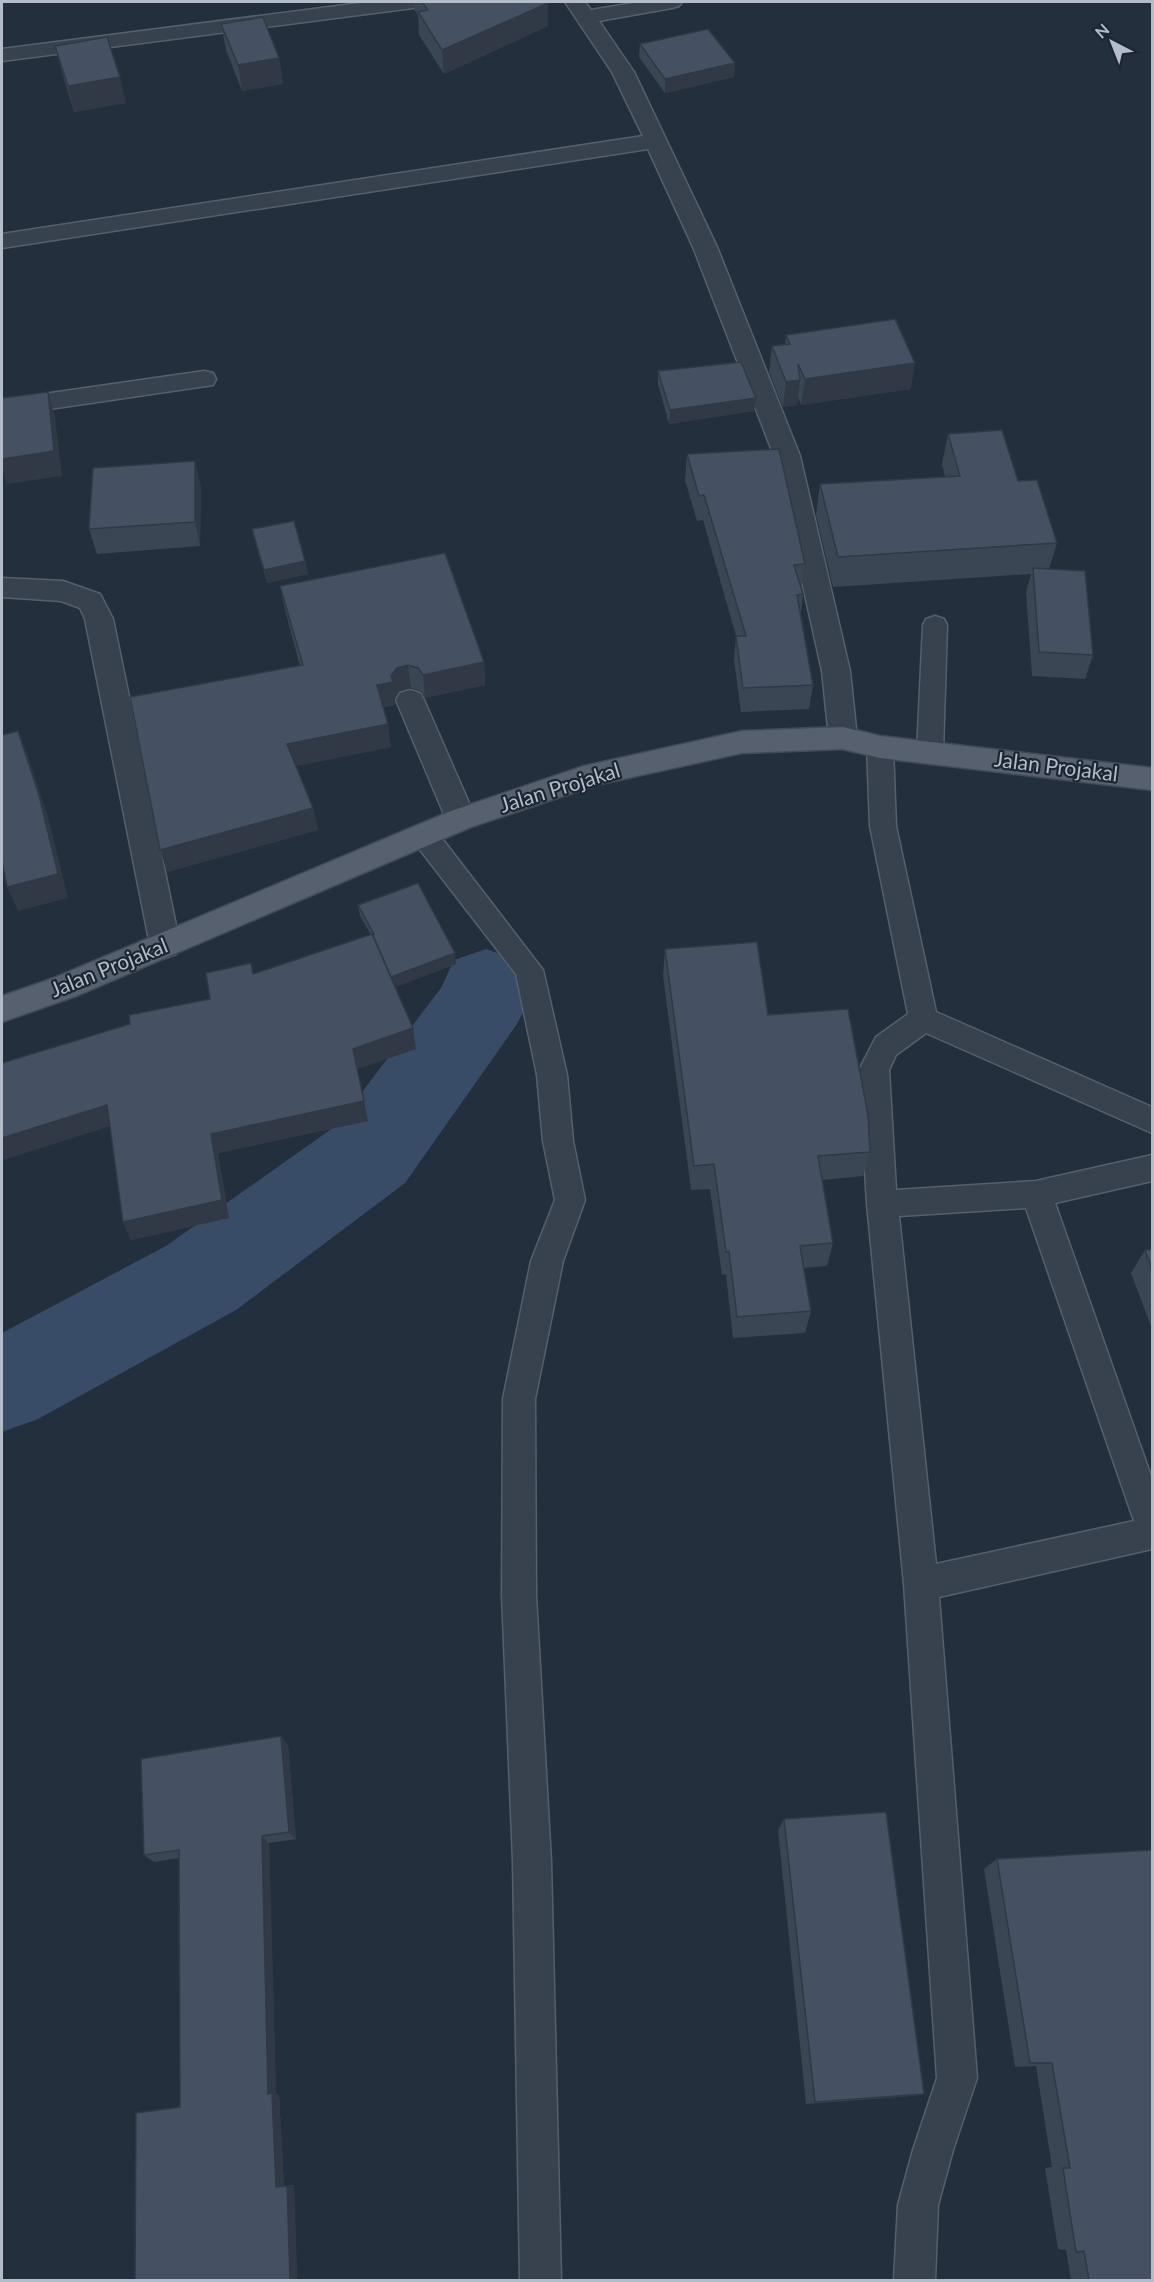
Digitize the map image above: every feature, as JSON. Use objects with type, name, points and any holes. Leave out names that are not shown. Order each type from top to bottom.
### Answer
[{"type":"main road","name":"Jalan Projakal","points":[[2,1009],[65,987],[461,819],[594,774],[742,742],[843,738],[880,747],[1152,779]]},
{"type":"street","points":[[2,55],[413,2]]},
{"type":"street","points":[[672,2],[581,9],[623,72],[705,247],[787,456],[836,671],[843,738]]},
{"type":"street","points":[[2,241],[656,141]]},
{"type":"street","points":[[2,408],[204,379]]},
{"type":"street","points":[[2,588],[63,591],[90,601],[99,619],[165,945]]},
{"type":"street","points":[[410,700],[461,819]]},
{"type":"lane","points":[[930,752],[935,625]]},
{"type":"lane","points":[[880,747],[883,826],[923,1019]]},
{"type":"lane","points":[[424,834],[529,970],[552,1075],[558,1141],[570,1200],[547,1261],[519,1399],[519,1595],[532,1861],[541,2280]]},
{"type":"lane","points":[[923,1019],[1152,1120]]},
{"type":"lane","points":[[915,2280],[918,2205],[933,2150],[957,2078],[921,1584],[882,1204],[874,1070],[886,1046],[923,1019]]},
{"type":"lane","points":[[882,1204],[1036,1194],[1152,1168]]},
{"type":"lane","points":[[1036,1194],[1152,1526]]},
{"type":"lane","points":[[921,1584],[1152,1533]]},
{"type":"building","points":[[422,2],[548,3],[442,50],[418,12],[428,10]]},
{"type":"building","points":[[263,17],[279,58],[238,65],[221,24]]},
{"type":"building","points":[[708,29],[735,63],[665,79],[640,44]]},
{"type":"building","points":[[107,37],[120,77],[68,86],[55,46]]},
{"type":"building","points":[[895,319],[915,363],[805,379],[798,364],[800,380],[786,382],[772,346],[790,344],[786,335]]},
{"type":"building","points":[[741,362],[756,398],[670,410],[658,371]]},
{"type":"building","points":[[48,392],[54,451],[2,459],[2,398]]},
{"type":"building","points":[[1002,430],[1018,481],[1037,480],[1057,543],[838,557],[820,484],[960,476],[948,434]]},
{"type":"building","points":[[779,449],[805,564],[794,565],[803,594],[797,595],[813,685],[743,688],[736,636],[746,636],[704,495],[699,496],[687,454]]},
{"type":"building","points":[[195,461],[195,522],[89,529],[93,468]]},
{"type":"building","points":[[294,521],[305,561],[264,570],[252,529]]},
{"type":"building","points":[[445,553],[484,662],[423,675],[418,668],[408,665],[397,668],[391,676],[393,682],[377,685],[388,724],[287,744],[313,808],[160,850],[130,697],[303,665],[280,586]]},
{"type":"building","points":[[1033,568],[1085,571],[1093,655],[1039,652]]},
{"type":"building","points":[[18,731],[39,795],[58,874],[7,887],[2,861],[2,735]]},
{"type":"building","points":[[418,883],[455,953],[391,977],[374,934],[358,905]]},
{"type":"building","points":[[372,934],[413,1028],[353,1049],[364,1101],[211,1134],[222,1200],[123,1222],[107,1105],[2,1138],[2,1063],[130,1024],[129,1015],[210,999],[206,973],[251,963],[253,974]]},
{"type":"building","points":[[757,942],[768,1015],[848,1009],[868,1115],[870,1152],[818,1156],[833,1243],[800,1246],[811,1311],[737,1317],[729,1251],[726,1252],[714,1164],[694,1166],[665,949]]},
{"type":"building","points":[[1152,1249],[1152,1269],[1145,1250]]},
{"type":"building","points":[[281,1736],[289,1832],[262,1836],[268,2094],[272,2093],[276,2187],[287,2186],[290,2280],[135,2280],[136,2113],[180,2107],[179,1850],[144,1855],[141,1759]]},
{"type":"building","points":[[886,1812],[924,2094],[815,2102],[784,1819]]},
{"type":"building","points":[[1152,1850],[1152,2280],[1089,2280],[1084,2251],[1076,2252],[1063,2168],[1070,2168],[1052,2063],[1030,2063],[997,1859]]},
{"type":"waterway","points":[[2,1385],[201,1278],[371,1154],[485,998],[486,986]]}]
